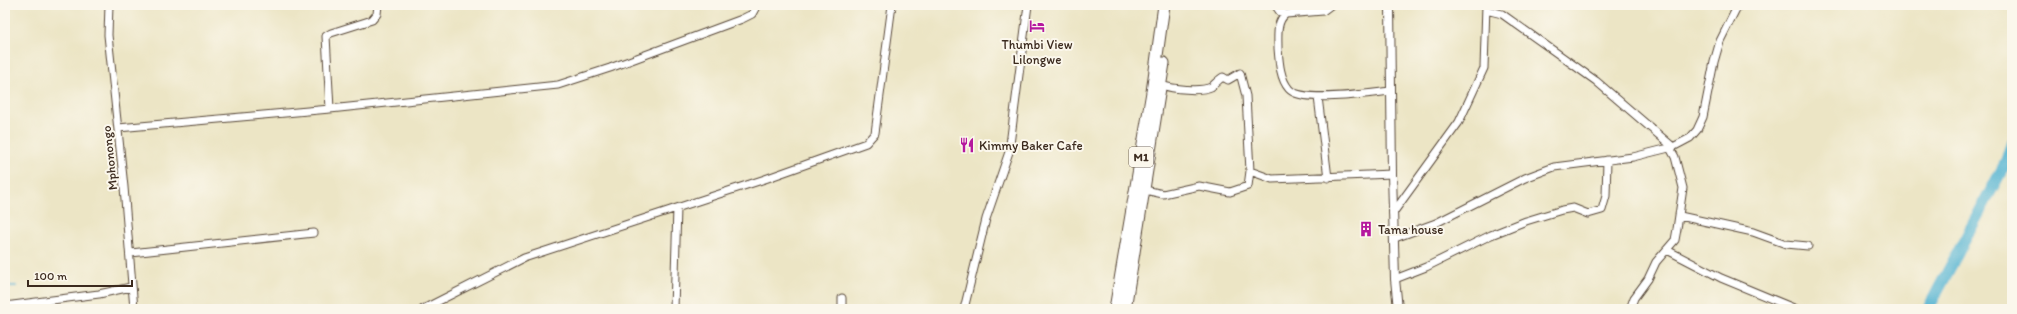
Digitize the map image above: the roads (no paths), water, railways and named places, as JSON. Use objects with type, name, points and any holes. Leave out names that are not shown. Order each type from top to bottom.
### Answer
[{"type":"highway","name":"M1","points":[[1115,309],[1152,92],[1164,5]]},
{"type":"highway","name":"M1","points":[[1125,309],[1161,85],[1171,5]]},
{"type":"street","name":"Mphonongo","points":[[109,5],[108,35],[130,253],[131,287],[134,309]]},
{"type":"street","points":[[330,109],[326,36],[372,20],[377,14],[378,5]]},
{"type":"street","points":[[118,128],[330,109],[558,85],[610,68],[742,19],[752,14],[757,5]]},
{"type":"street","points":[[423,309],[524,258],[765,179],[866,143],[875,133],[892,5]]},
{"type":"street","points":[[964,309],[986,219],[1009,152],[1028,5]]},
{"type":"street","points":[[1275,5],[1280,12],[1286,14],[1323,10],[1331,5]]},
{"type":"street","points":[[1390,5],[1392,174],[1395,279],[1398,309]]},
{"type":"street","points":[[1394,238],[1436,223],[1524,178],[1554,167],[1607,160],[1672,147],[1690,138],[1697,130],[1703,117],[1709,83],[1720,41],[1738,5]]},
{"type":"street","points":[[1394,213],[1459,122],[1481,75],[1484,68],[1486,8],[1502,14],[1590,76],[1672,147],[1683,188],[1680,216],[1675,240],[1656,262],[1648,279],[1634,298],[1630,309]]},
{"type":"street","points":[[1286,14],[1281,17],[1279,23],[1279,59],[1284,82],[1289,90],[1296,94],[1318,97],[1392,91]]},
{"type":"street","points":[[1145,190],[1163,194],[1199,186],[1230,192],[1248,186],[1250,170],[1246,96],[1240,73],[1232,79],[1228,80],[1223,77],[1215,81],[1211,87],[1197,90],[1161,85]]},
{"type":"street","points":[[1318,97],[1328,178]]},
{"type":"street","points":[[1395,279],[1426,267],[1491,235],[1526,221],[1573,208],[1588,214],[1602,210],[1606,196],[1607,160]]},
{"type":"street","points":[[1250,170],[1272,179],[1328,178],[1392,174]]},
{"type":"street","points":[[674,309],[677,208]]},
{"type":"street","points":[[1680,216],[1753,232],[1786,244],[1808,246]]},
{"type":"street","points":[[130,253],[314,233]]},
{"type":"street","points":[[1667,250],[1721,278],[1796,309]]},
{"type":"street","points":[[5,306],[99,294],[131,287]]},
{"type":"street","points":[[842,298],[842,309]]},
{"type":"waterway","points":[[1928,309],[2006,162],[2012,142]]},
{"type":"waterway","points":[[5,286],[16,286]]},
{"type":"place","name":"Thumbi View Lilongwe","points":[[1037,26]]},
{"type":"place","name":"Kimmy Baker Cafe","points":[[967,145]]},
{"type":"place","name":"Tama house","points":[[1366,229]]}]
